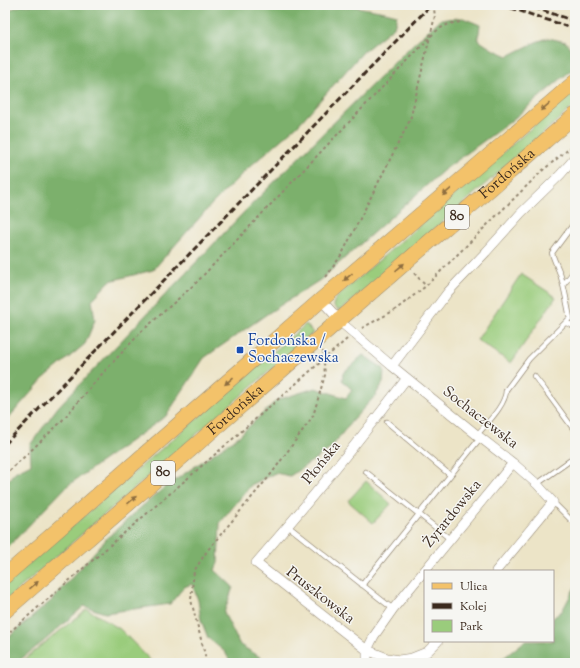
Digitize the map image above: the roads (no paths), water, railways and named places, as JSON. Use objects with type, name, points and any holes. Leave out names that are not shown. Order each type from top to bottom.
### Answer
[{"type":"main road","name":"Fordońska","points":[[5,576],[321,300],[575,82]]},
{"type":"main road","name":"Fordońska","points":[[5,611],[575,115]]},
{"type":"street","points":[[392,366],[448,292],[521,213],[560,175],[575,158]]},
{"type":"street","points":[[560,175],[575,168]]},
{"type":"street","name":"Sochaczewska","points":[[321,300],[353,333],[514,463],[537,484],[553,502]]},
{"type":"street","name":"Płońska","points":[[256,563],[375,420],[407,378]]},
{"type":"street","name":"Żyrardowska","points":[[425,570],[514,463]]},
{"type":"street","points":[[497,570],[553,502]]},
{"type":"street","name":"Pruszkowska","points":[[256,563],[367,650]]},
{"type":"street","name":"Żyrardowska","points":[[367,663],[367,650],[374,636],[393,609],[424,571]]},
{"type":"street","points":[[367,650],[387,658],[399,660],[412,658],[427,652],[437,642]]},
{"type":"lane","points":[[570,318],[559,270],[552,253],[575,222]]},
{"type":"lane","points":[[563,285],[575,270]]},
{"type":"lane","points":[[362,585],[450,475],[479,436],[503,403],[506,396],[506,390],[529,359],[570,318],[575,315]]},
{"type":"lane","points":[[566,323],[575,326]]},
{"type":"lane","points":[[534,376],[573,424],[575,431]]},
{"type":"lane","points":[[387,422],[450,475]]},
{"type":"lane","points":[[537,484],[575,457]]},
{"type":"lane","points":[[366,472],[450,539]]},
{"type":"lane","points":[[553,502],[571,520]]},
{"type":"lane","points":[[288,526],[393,609]]},
{"type":"railway","points":[[5,444],[431,5]]},
{"type":"railway","points":[[502,5],[575,29]]},
{"type":"railway","points":[[526,5],[575,21]]},
{"type":"place","name":"Fordońska / Sochaczewska","points":[[240,350]]}]
